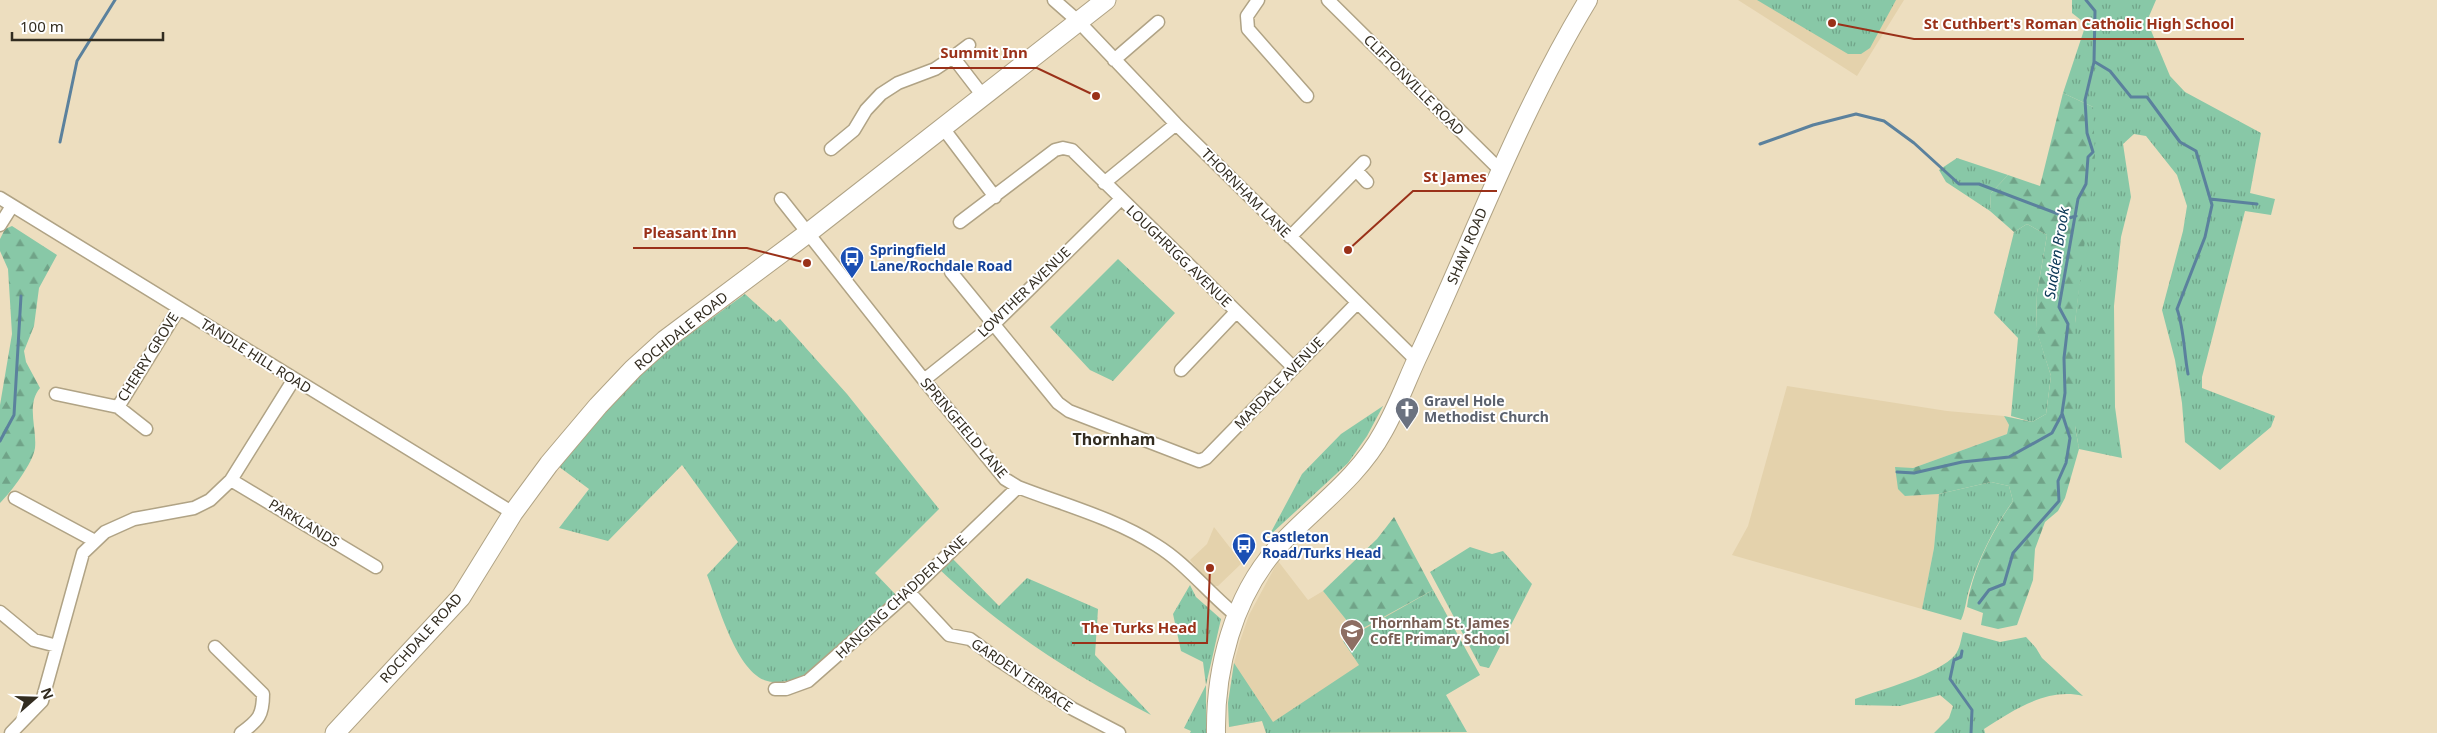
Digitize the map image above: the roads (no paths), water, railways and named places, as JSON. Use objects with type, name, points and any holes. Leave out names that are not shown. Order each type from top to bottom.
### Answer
[{"type":"main road","name":"ROCHDALE ROAD","points":[[335,733],[461,597],[513,514],[555,457],[633,369],[665,340],[808,233],[1106,0]]},
{"type":"street","name":"THORNHAM LANE","points":[[1054,0],[1079,22],[1176,124],[1416,360]]},
{"type":"street","points":[[1258,0],[1247,16],[1248,29],[1307,96]]},
{"type":"street","name":"CLIFTONVILLE ROAD","points":[[1328,0],[1499,169]]},
{"type":"street","name":"SHAW ROAD","points":[[1216,733],[1221,667],[1237,616],[1252,584],[1276,549],[1364,462],[1390,420],[1451,286],[1499,169],[1536,92],[1588,0]]},
{"type":"street","points":[[1114,60],[1158,22]]},
{"type":"street","points":[[831,149],[854,130],[866,110],[881,94],[898,83],[935,69],[969,46]]},
{"type":"street","points":[[953,57],[983,96]]},
{"type":"street","points":[[1104,182],[1176,124]]},
{"type":"street","points":[[943,128],[995,197],[960,222]]},
{"type":"street","name":"LOUGHRIGG AVENUE","points":[[995,197],[1055,150],[1063,148],[1072,150],[1294,368]]},
{"type":"street","points":[[1290,237],[1360,166],[1367,182]]},
{"type":"street","name":"TANDLE HILL ROAD","points":[[0,198],[513,514]]},
{"type":"street","name":"SPRINGFIELD LANE","points":[[781,199],[1005,479],[1018,487],[1117,524],[1156,545],[1181,563],[1214,598],[1237,616]]},
{"type":"street","name":"LOWTHER AVENUE","points":[[924,380],[994,325],[1121,199]]},
{"type":"street","points":[[0,225],[12,206]]},
{"type":"street","points":[[950,272],[994,325]]},
{"type":"street","name":"MARDALE AVENUE","points":[[994,325],[1058,403],[1069,411],[1199,461],[1206,458],[1357,303]]},
{"type":"street","name":"CHERRY GROVE","points":[[118,407],[179,308]]},
{"type":"street","points":[[1181,370],[1236,312]]},
{"type":"street","points":[[11,733],[42,701],[83,553],[105,532],[134,519],[194,508],[210,500],[231,480],[294,379]]},
{"type":"street","name":"CHERRY GROVE","points":[[56,394],[118,407],[146,430]]},
{"type":"street","name":"PARKLANDS","points":[[231,480],[376,567]]},
{"type":"street","name":"HANGING CHADDER LANE","points":[[775,689],[786,689],[808,681],[909,592],[1018,487]]},
{"type":"street","points":[[14,498],[95,541]]},
{"type":"street","name":"GARDEN TERRACE","points":[[909,592],[949,635],[970,639],[1073,709],[1119,733]]},
{"type":"street","points":[[0,612],[34,640],[57,646]]},
{"type":"street","points":[[215,647],[264,694],[263,712],[252,725],[241,733]]},
{"type":"waterway","points":[[60,142],[77,61],[115,0]]},
{"type":"waterway","name":"Sudden Brook","points":[[1979,603],[1989,590],[2004,584],[2013,553],[2059,501],[2058,481],[2066,463],[2070,438],[2062,413],[2065,393],[2064,358],[2068,324],[2059,307],[2078,199],[2086,184],[2088,157],[2093,152],[2087,133],[2085,100],[2094,62],[2095,11],[2086,0]]},
{"type":"waterway","points":[[2095,62],[2110,71],[2131,97],[2147,97],[2180,142],[2196,151],[2212,205],[2205,237],[2177,309],[2183,332],[2188,374]]},
{"type":"waterway","points":[[1760,144],[1813,125],[1856,114],[1884,121],[1914,143],[1959,184],[1979,184],[2069,218],[2076,216]]},
{"type":"waterway","points":[[2210,199],[2257,204]]},
{"type":"waterway","points":[[0,441],[14,415],[21,296]]},
{"type":"waterway","points":[[1897,472],[1914,473],[1962,462],[2009,457],[2052,433],[2062,414]]},
{"type":"waterway","points":[[1962,651],[1961,657],[1954,660],[1950,679],[1972,710],[1971,733]]},
{"type":"place","name":"St Cuthbert's Roman Catholic High School","points":[[1832,23]]},
{"type":"place","name":"Summit Inn","points":[[1096,96]]},
{"type":"place","name":"St James","points":[[1348,250]]},
{"type":"place","name":"Pleasant Inn","points":[[807,263]]},
{"type":"place","name":"Springfield Lane/Rochdale Road","points":[[852,279]]},
{"type":"place","name":"Gravel Hole Methodist Church","points":[[1407,430]]},
{"type":"place","name":"Castleton Road/Turks Head","points":[[1244,566]]},
{"type":"place","name":"The Turks Head","points":[[1210,568]]},
{"type":"place","name":"Thornham St. James CofE Primary School","points":[[1352,652]]},
{"type":"district","name":"Thornham","points":[[1114,439]]}]
